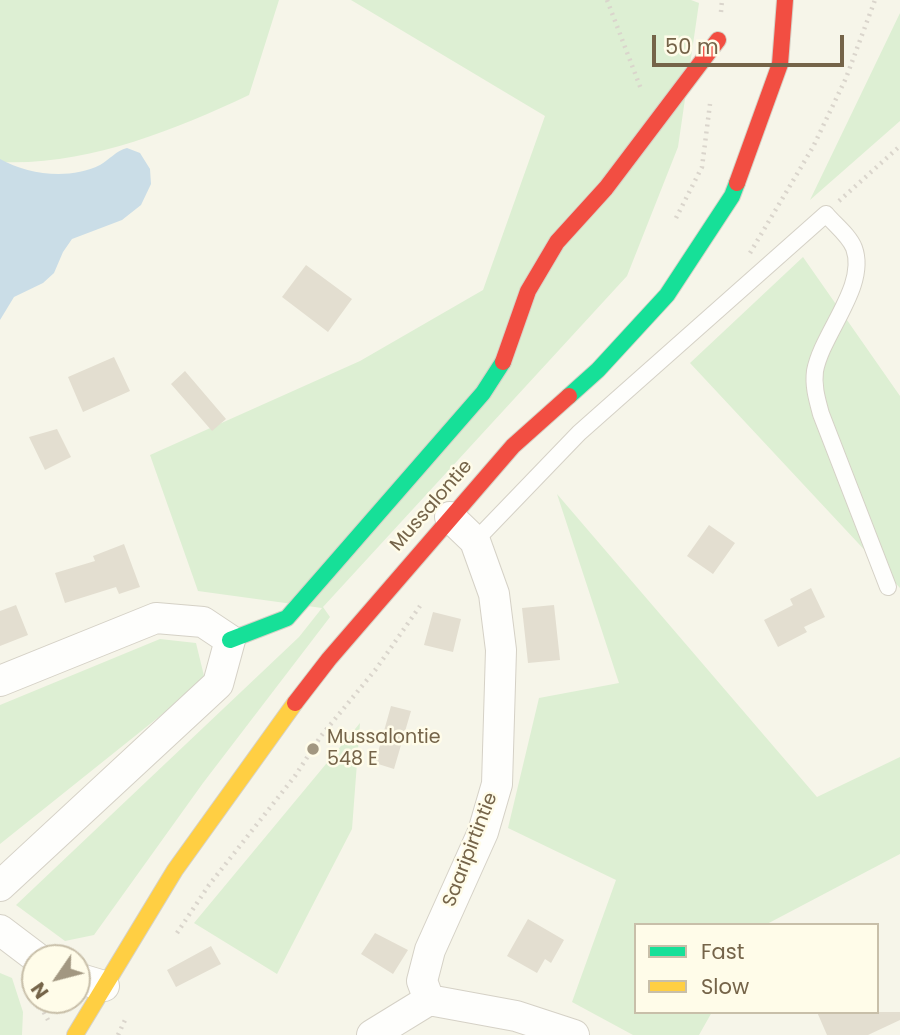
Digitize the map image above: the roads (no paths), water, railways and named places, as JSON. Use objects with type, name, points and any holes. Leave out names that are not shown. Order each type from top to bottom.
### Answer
[{"type":"main road","name":"Mussalontie","points":[[91,981],[329,659],[513,446],[598,370],[667,295],[732,195],[780,64],[785,0]]},
{"type":"main road","points":[[230,640],[287,618],[483,393],[507,356],[528,291],[557,242],[606,188],[718,40]]},
{"type":"main road","name":"Mussalontie","points":[[75,1035],[81,1014]]},
{"type":"street","name":"Saaripirtintie","points":[[429,1000],[422,981],[430,950],[482,832],[497,784],[500,650],[494,594],[475,541],[450,517]]},
{"type":"street","points":[[0,681],[156,618],[203,622],[230,640],[218,684],[0,886]]},
{"type":"street","points":[[0,930],[21,946]]},
{"type":"street","points":[[372,1035],[429,1000],[516,1016],[574,1035]]},
{"type":"lane","points":[[475,541],[579,433],[825,214],[853,246],[857,262],[849,296],[820,354],[814,385],[821,414],[888,587]]},
{"type":"water","points":[[127,148],[140,153],[150,169],[151,184],[141,205],[122,220],[72,239],[54,273],[43,283],[14,297],[0,320],[0,159],[36,172],[76,173],[100,165]]},
{"type":"place","name":"Mussalontie 548 E","points":[[313,749]]}]
